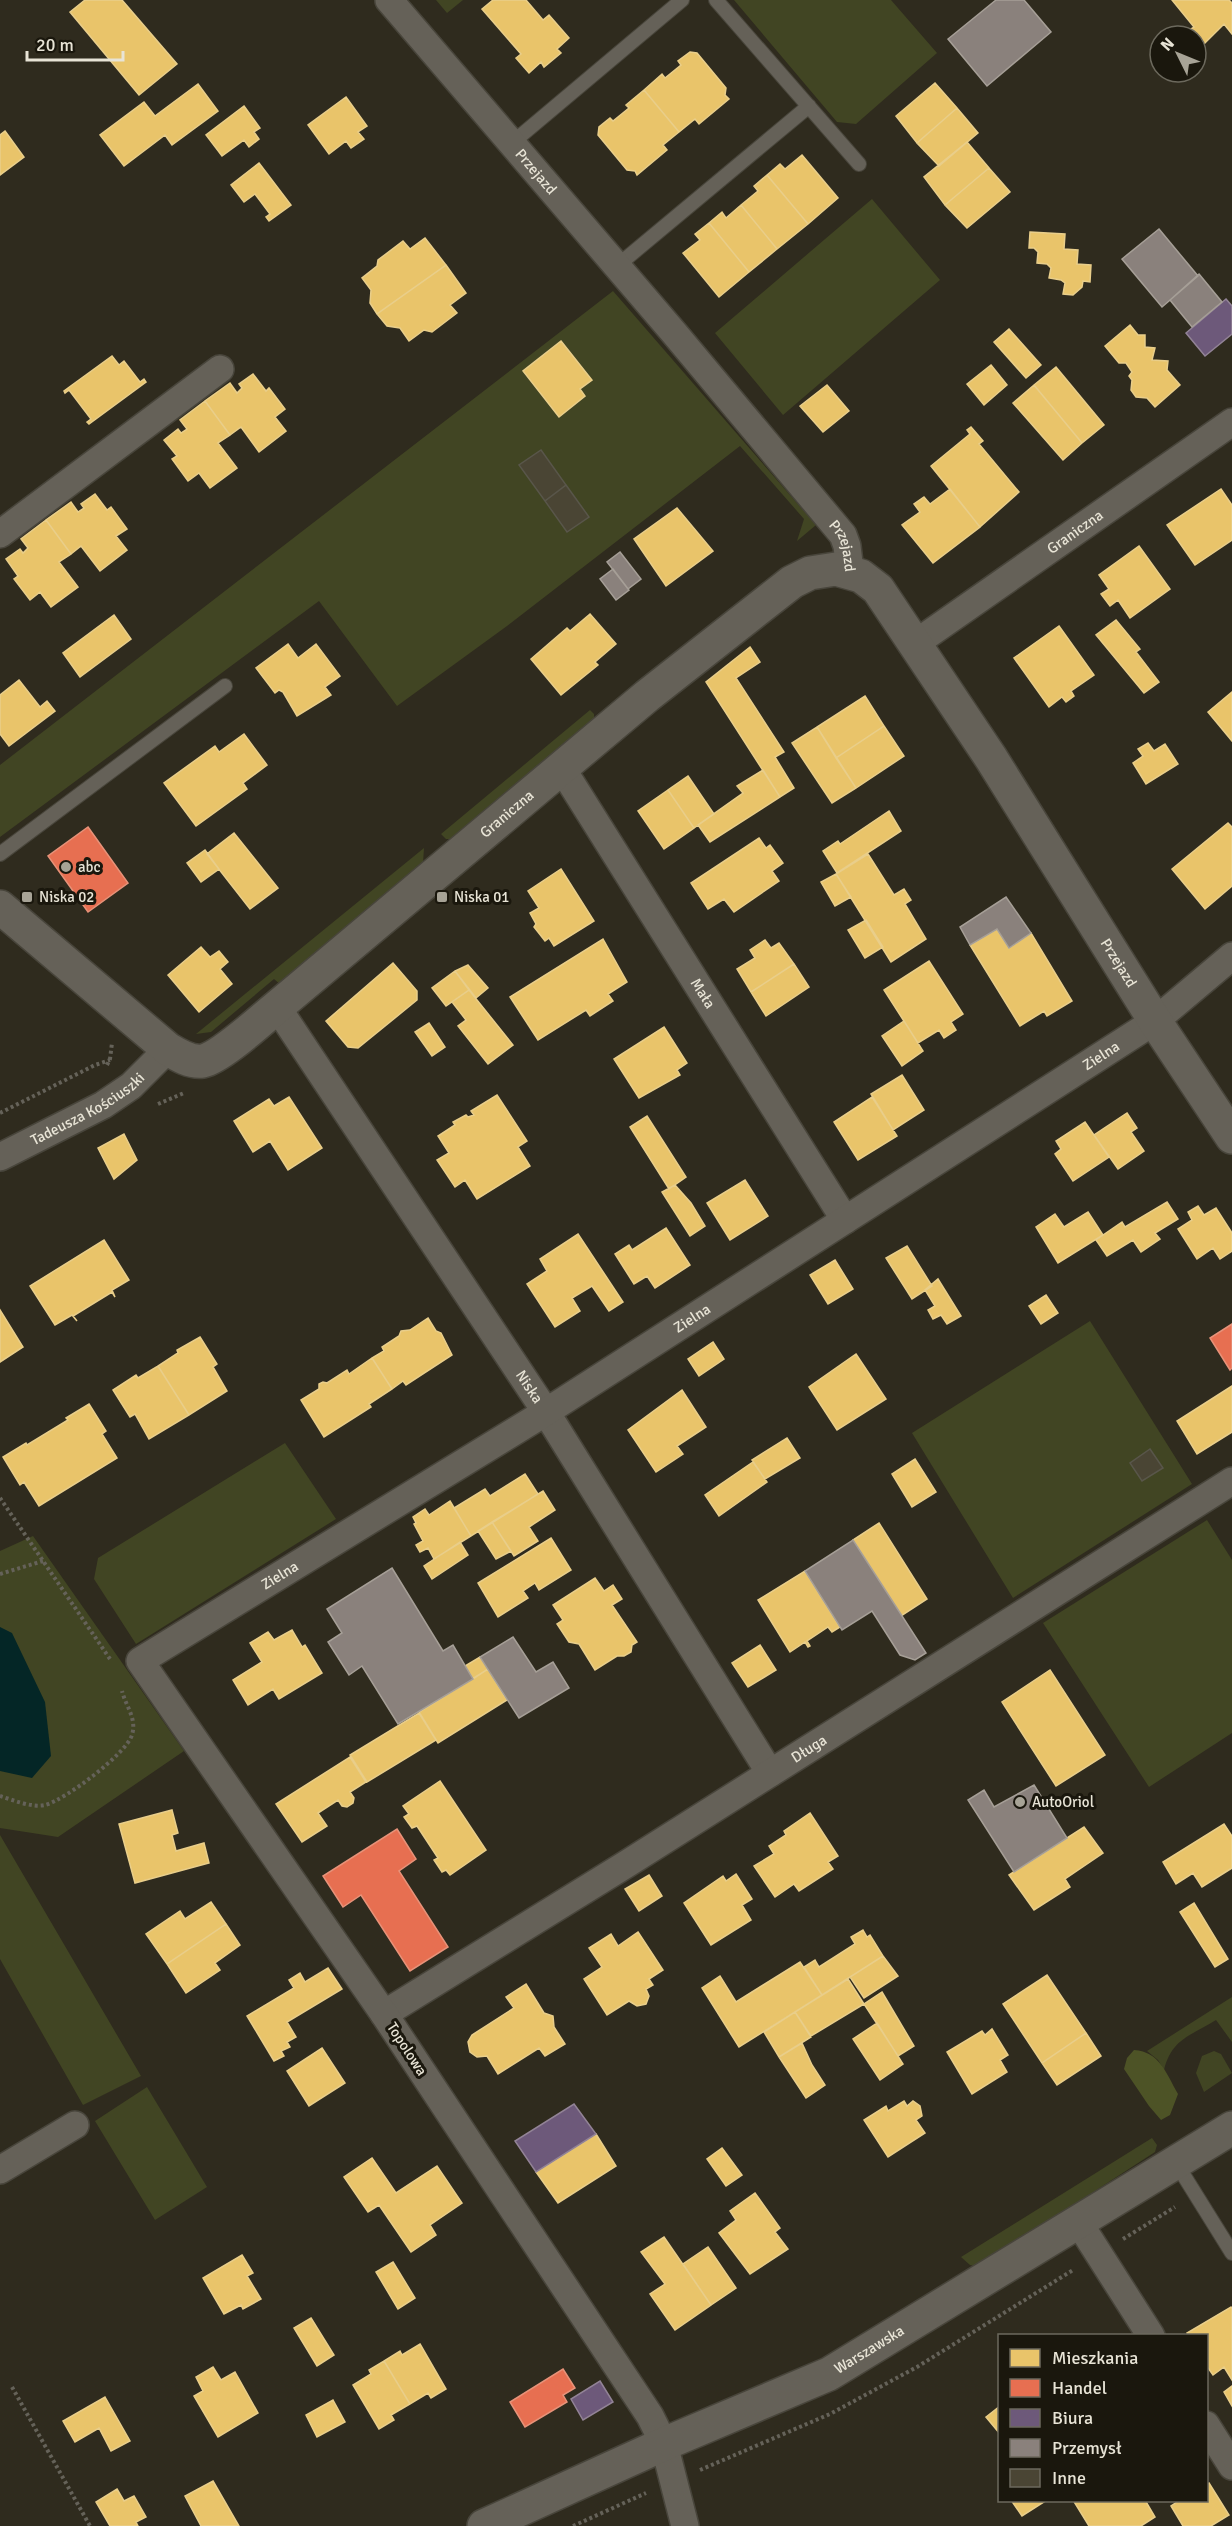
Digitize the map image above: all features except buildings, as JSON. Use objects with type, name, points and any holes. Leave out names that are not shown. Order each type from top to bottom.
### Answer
[{"type":"street","name":"Przejazd","points":[[389,0],[843,535],[847,546],[849,571],[861,576],[878,589],[916,643],[991,758],[1155,1021],[1232,1137]]},
{"type":"street","points":[[0,534],[220,369]]},
{"type":"street","name":"Graniczna","points":[[916,643],[1232,422]]},
{"type":"street","name":"Graniczna","points":[[168,1049],[190,1060],[203,1061],[217,1054],[277,1007],[646,696],[792,582],[810,573],[824,570],[849,571]]},
{"type":"street","name":"Mała","points":[[561,767],[844,1220]]},
{"type":"street","points":[[0,907],[168,1049]]},
{"type":"street","name":"Zielna","points":[[141,1661],[546,1412],[1155,1021],[1232,956]]},
{"type":"street","name":"Niska","points":[[277,1007],[546,1412],[770,1773]]},
{"type":"street","name":"Tadeusza Kościuszki","points":[[0,1157],[104,1105],[131,1086],[168,1049]]},
{"type":"street","name":"Długa","points":[[384,2014],[1232,1481]]},
{"type":"street","name":"Topolowa","points":[[141,1661],[384,2014],[650,2416],[664,2444],[684,2526]]},
{"type":"street","points":[[0,2170],[75,2125]]},
{"type":"street","name":"Warszawska","points":[[484,2526],[664,2444],[829,2374],[1232,2128]]},
{"type":"street","points":[[1079,2223],[1150,2334]]},
{"type":"street","points":[[1208,2428],[1232,2466]]},
{"type":"lane","points":[[512,143],[682,0]]},
{"type":"lane","points":[[716,0],[859,164]]},
{"type":"lane","points":[[617,266],[809,106]]},
{"type":"lane","points":[[0,854],[225,686]]},
{"type":"lane","points":[[1176,2162],[1232,2253]]},
{"type":"path","points":[[0,1113],[110,1059]]},
{"type":"path","points":[[0,1498],[110,1660]]},
{"type":"path","points":[[0,1574],[43,1561]]},
{"type":"path","points":[[0,1796],[44,1806],[59,1799],[112,1761],[132,1737],[133,1717],[122,1688]]},
{"type":"path","points":[[12,2387],[90,2526]]},
{"type":"green space","points":[[436,0],[463,0],[447,13]]},
{"type":"green space","points":[[734,0],[891,0],[937,53],[856,124],[837,122]]},
{"type":"green space","points":[[872,199],[940,280],[783,415],[715,333]]},
{"type":"green space","points":[[613,291],[816,525],[797,541],[804,519],[740,446],[507,626],[397,706],[319,601],[0,837],[0,765]]},
{"type":"green space","points":[[590,710],[594,714],[594,721],[452,839],[446,839],[441,834]]},
{"type":"green space","points":[[424,848],[423,863],[281,985],[274,979],[211,1032],[196,1034]]},
{"type":"green space","points":[[1090,1321],[1192,1484],[1013,1598],[912,1433]]},
{"type":"green space","points":[[285,1443],[336,1519],[136,1644],[94,1579],[98,1558]]},
{"type":"green space","points":[[1207,1520],[1232,1560],[1232,1733],[1149,1787],[1043,1623]]},
{"type":"green space","points":[[33,1536],[184,1751],[58,1837],[0,1828],[0,1551]]},
{"type":"green space","points":[[0,1835],[141,2076],[83,2105],[0,1959]]},
{"type":"green space","points":[[1232,1997],[1232,2042],[1216,2020],[1177,2044],[1164,2070],[1158,2060],[1147,2051]]},
{"type":"green space","points":[[1134,2050],[1156,2059],[1166,2071],[1178,2094],[1170,2115],[1161,2120],[1124,2069],[1127,2058]]},
{"type":"green space","points":[[1214,2051],[1221,2054],[1232,2073],[1204,2092],[1196,2073],[1202,2056]]},
{"type":"green space","points":[[147,2087],[207,2187],[155,2220],[95,2121]]},
{"type":"green space","points":[[1152,2138],[1157,2145],[1155,2152],[978,2267],[970,2265],[961,2257]]},
{"type":"water","points":[[0,1627],[12,1633],[45,1702],[51,1756],[32,1778],[0,1771]]},
{"type":"place","name":"abc","points":[[66,867]]},
{"type":"place","name":"Niska 02","points":[[27,897]]},
{"type":"place","name":"Niska 01","points":[[442,897]]},
{"type":"place","name":"AutoOriol","points":[[1020,1802]]}]
